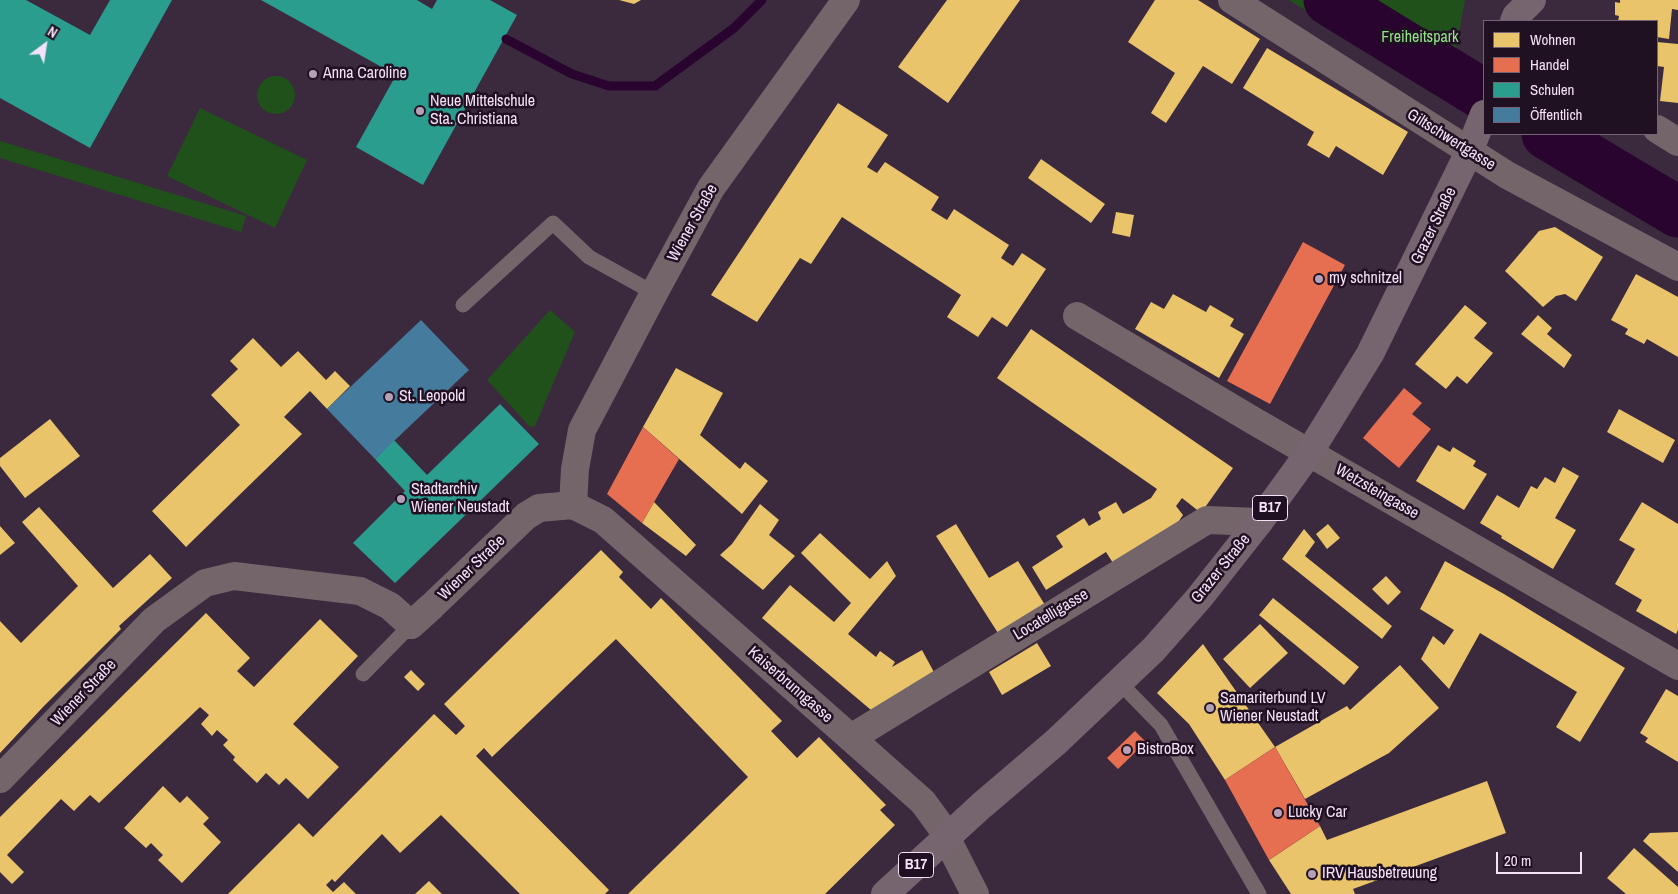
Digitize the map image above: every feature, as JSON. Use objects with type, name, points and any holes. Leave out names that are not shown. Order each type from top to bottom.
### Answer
[{"type":"main road","name":"Grazer Straße","points":[[885,894],[946,837],[1056,742],[1153,650],[1199,598],[1259,522],[1309,453],[1370,354],[1469,152],[1483,117]]},
{"type":"street","name":"Wiener Straße","points":[[0,779],[154,620],[205,583],[234,576],[360,591],[390,606],[411,625],[526,516],[539,508],[573,505],[575,469],[582,430],[654,293],[711,188],[846,0]]},
{"type":"street","name":"Giltschwertgasse","points":[[1232,0],[1469,152],[1522,183],[1678,267]]},
{"type":"street","points":[[1658,130],[1678,142]]},
{"type":"street","name":"Wetzsteingasse","points":[[1076,316],[1678,666]]},
{"type":"street","name":"Kaiserbrunngasse","points":[[573,505],[603,520],[922,802],[942,828],[975,894]]},
{"type":"street","name":"Locatelligasse","points":[[851,738],[1207,520],[1259,522]]},
{"type":"lane","points":[[464,305],[553,223],[589,257],[654,293]]},
{"type":"lane","points":[[363,674],[411,625]]},
{"type":"lane","points":[[1119,682],[1162,725],[1259,894]]},
{"type":"green space","name":"Freiheitspark","points":[[1289,0],[1465,0],[1456,49],[1438,93]]},
{"type":"green space","points":[[276,76],[289,82],[295,95],[289,108],[276,114],[263,108],[257,95],[263,82]]},
{"type":"green space","points":[[200,108],[307,160],[275,228],[167,176]]},
{"type":"green space","points":[[0,141],[246,216],[241,232],[0,158]]},
{"type":"green space","points":[[550,310],[575,332],[535,426],[530,427],[487,380]]},
{"type":"building: Wohnen","points":[[619,0],[641,0],[634,4]]},
{"type":"building: Wohnen","points":[[947,0],[1020,0],[948,103],[898,67]]},
{"type":"building: Wohnen","points":[[1155,0],[1198,0],[1260,39],[1232,84],[1203,66],[1166,123],[1151,113],[1175,73],[1128,42]]},
{"type":"building: Wohnen","points":[[1620,0],[1678,0],[1678,10],[1672,9],[1669,39],[1658,37],[1658,20],[1618,20],[1619,16],[1615,15],[1615,2],[1620,3]]},
{"type":"building: Wohnen","points":[[1658,42],[1678,44],[1678,103],[1660,101],[1664,67],[1658,66]]},
{"type":"building: Wohnen","points":[[1267,48],[1408,132],[1383,175],[1336,146],[1329,158],[1307,145],[1314,132],[1243,88]]},
{"type":"building: Wohnen","points":[[838,103],[888,135],[867,167],[877,173],[885,162],[939,197],[931,210],[947,220],[954,209],[1009,245],[1001,258],[1013,266],[1022,253],[1046,269],[1007,327],[992,317],[978,337],[947,317],[961,295],[842,217],[811,264],[800,258],[757,322],[711,295]]},
{"type":"building: Wohnen","points":[[1041,159],[1105,204],[1091,223],[1028,178]]},
{"type":"building: Wohnen","points":[[1116,212],[1134,215],[1130,237],[1112,233]]},
{"type":"building: Wohnen","points":[[1555,227],[1603,257],[1576,301],[1565,294],[1556,296],[1543,307],[1505,271],[1539,231]]},
{"type":"building: Wohnen","points":[[1636,274],[1678,297],[1678,357],[1647,339],[1644,344],[1625,334],[1628,329],[1611,320]]},
{"type":"building: Wohnen","points":[[1173,294],[1206,312],[1210,305],[1234,319],[1230,326],[1244,334],[1219,378],[1135,329],[1151,302],[1164,309]]},
{"type":"building: Wohnen","points":[[1465,305],[1487,323],[1474,338],[1493,353],[1467,384],[1457,376],[1446,389],[1415,364]]},
{"type":"building: Wohnen","points":[[1538,315],[1552,328],[1547,334],[1572,355],[1564,368],[1521,334]]},
{"type":"building: Wohnen","points":[[1031,329],[1233,468],[1201,513],[1182,498],[1176,506],[1183,515],[1174,528],[1113,563],[1106,552],[1046,590],[1032,567],[1063,547],[1056,536],[1084,518],[1089,526],[1101,519],[1098,512],[1116,502],[1123,514],[1151,498],[1157,489],[997,378]]},
{"type":"building: Wohnen","points":[[253,338],[281,367],[298,351],[326,380],[335,371],[350,386],[327,409],[310,391],[284,417],[302,434],[186,547],[152,511],[240,425],[211,395],[238,369],[230,361]]},
{"type":"building: Wohnen","points":[[676,368],[723,393],[700,435],[740,469],[745,462],[768,481],[742,514],[643,427]]},
{"type":"building: Wohnen","points":[[1619,409],[1675,440],[1663,463],[1607,432]]},
{"type":"building: Wohnen","points":[[50,419],[80,456],[25,498],[0,466],[0,458]]},
{"type":"building: Wohnen","points":[[1438,445],[1450,452],[1453,447],[1476,461],[1473,466],[1487,474],[1464,510],[1416,481]]},
{"type":"building: Wohnen","points":[[1563,467],[1579,476],[1555,518],[1576,530],[1553,569],[1480,523],[1497,495],[1519,508],[1531,486],[1537,489],[1545,477],[1555,483]]},
{"type":"building: Wohnen","points":[[654,502],[696,545],[686,556],[642,523]]},
{"type":"building: Wohnen","points":[[1642,502],[1678,524],[1678,630],[1676,634],[1636,611],[1642,600],[1615,584],[1635,549],[1619,540]]},
{"type":"building: Wohnen","points":[[760,504],[779,520],[769,535],[795,556],[763,590],[720,555],[732,544]]},
{"type":"building: Wohnen","points":[[39,507],[113,588],[150,554],[172,578],[119,626],[121,629],[0,753],[0,621],[21,643],[78,586],[22,522]]},
{"type":"building: Wohnen","points":[[956,524],[989,578],[1018,561],[1045,605],[998,633],[936,536]]},
{"type":"building: Wohnen","points":[[1328,524],[1340,538],[1327,549],[1316,534]]},
{"type":"building: Wohnen","points":[[0,526],[15,543],[0,555]]},
{"type":"building: Wohnen","points":[[1304,529],[1315,542],[1305,556],[1392,626],[1382,639],[1282,559]]},
{"type":"building: Wohnen","points":[[820,533],[870,579],[887,561],[896,576],[848,634],[876,657],[880,651],[895,662],[892,667],[922,650],[935,674],[871,710],[762,618],[790,585],[834,622],[851,603],[801,553]]},
{"type":"building: Wohnen","points":[[601,550],[623,572],[619,577],[651,609],[661,598],[782,721],[771,731],[797,758],[819,737],[886,805],[880,810],[895,825],[825,894],[628,894],[748,777],[616,639],[492,757],[484,748],[476,756],[609,890],[605,894],[520,894],[441,815],[400,853],[382,834],[335,882],[332,879],[326,885],[333,892],[344,882],[356,894],[228,894],[299,823],[313,837],[434,714],[456,735],[465,726],[444,704]]},
{"type":"building: Wohnen","points":[[1445,561],[1504,594],[1625,668],[1580,742],[1556,727],[1577,692],[1480,633],[1449,689],[1421,659],[1433,636],[1444,645],[1454,630],[1420,609]]},
{"type":"building: Wohnen","points":[[1386,576],[1401,592],[1388,605],[1372,589]]},
{"type":"building: Wohnen","points":[[1273,598],[1359,667],[1344,685],[1259,615]]},
{"type":"building: Wohnen","points":[[206,613],[250,658],[237,671],[254,687],[320,619],[358,656],[293,724],[339,767],[308,799],[286,778],[279,785],[266,773],[257,783],[233,760],[235,757],[223,745],[228,740],[217,730],[212,736],[201,724],[209,715],[200,707],[99,803],[90,795],[74,811],[61,799],[7,855],[24,872],[12,884],[0,872],[0,817]]},
{"type":"building: Wohnen","points":[[1260,624],[1288,653],[1250,688],[1223,659]]},
{"type":"building: Wohnen","points":[[1037,643],[1051,666],[1002,695],[989,672]]},
{"type":"building: Wohnen","name":"Samariterbund LV Wiener Neustadt","points":[[1203,644],[1275,747],[1225,780],[1189,724],[1157,693]]},
{"type":"building: Wohnen","points":[[1400,665],[1439,708],[1389,753],[1305,799],[1275,747],[1347,706],[1350,710]]},
{"type":"building: Wohnen","points":[[411,670],[425,684],[418,691],[404,677]]},
{"type":"building: Wohnen","points":[[1666,689],[1678,696],[1678,762],[1645,742],[1648,738],[1640,733]]},
{"type":"building: Wohnen","points":[[1487,781],[1506,833],[1353,889],[1355,894],[1291,894],[1269,860],[1320,826],[1327,840]]},
{"type":"building: Wohnen","points":[[163,786],[180,803],[187,796],[209,818],[203,824],[221,842],[182,883],[158,860],[163,855],[151,843],[146,848],[124,828]]},
{"type":"building: Wohnen","points":[[1678,832],[1678,872],[1643,841],[1650,833]]},
{"type":"building: Wohnen","points":[[1634,848],[1678,887],[1678,894],[1626,894],[1607,878]]},
{"type":"building: Wohnen","points":[[429,881],[442,894],[415,894]]},
{"type":"building: Handel","points":[[1303,242],[1345,265],[1270,404],[1227,381]]},
{"type":"building: Handel","points":[[1404,388],[1422,403],[1412,414],[1431,429],[1399,468],[1363,438]]},
{"type":"building: Handel","points":[[643,427],[679,459],[642,523],[607,494]]},
{"type":"building: Handel","name":"BistroBox","points":[[1135,731],[1146,742],[1118,769],[1107,758]]},
{"type":"building: Handel","name":"Lucky Car","points":[[1275,747],[1320,826],[1269,860],[1225,780]]},
{"type":"building: Schulen","points":[[0,0],[26,0],[90,35],[110,0],[172,0],[90,148],[0,98]]},
{"type":"building: Schulen","name":"Neue Mittelschule Sta. Christiana","points":[[261,0],[417,0],[432,9],[437,0],[490,0],[517,15],[423,185],[356,147],[396,75]]},
{"type":"building: Schulen","points":[[500,404],[539,444],[395,583],[353,543],[405,491],[375,459],[394,440],[427,475]]},
{"type":"building: Öffentlich","name":"St. Leopold","points":[[421,320],[469,370],[375,459],[327,409]]},
{"type":"waterway","points":[[506,39],[572,74],[609,86],[655,86],[734,28],[762,0]]},
{"type":"waterway","points":[[1329,0],[1483,94]]},
{"type":"waterway","points":[[1549,135],[1678,212]]},
{"type":"place","name":"Anna Caroline","points":[[313,74]]},
{"type":"place","name":"Neue Mittelschule Sta. Christiana","points":[[420,111]]},
{"type":"place","name":"my schnitzel","points":[[1319,279]]},
{"type":"place","name":"St. Leopold","points":[[389,397]]},
{"type":"place","name":"Stadtarchiv Wiener Neustadt","points":[[401,499]]},
{"type":"place","name":"Samariterbund LV Wiener Neustadt","points":[[1210,708]]},
{"type":"place","name":"BistroBox","points":[[1127,750]]},
{"type":"place","name":"Lucky Car","points":[[1278,813]]},
{"type":"place","name":"IRV Hausbetreuung","points":[[1312,874]]}]
